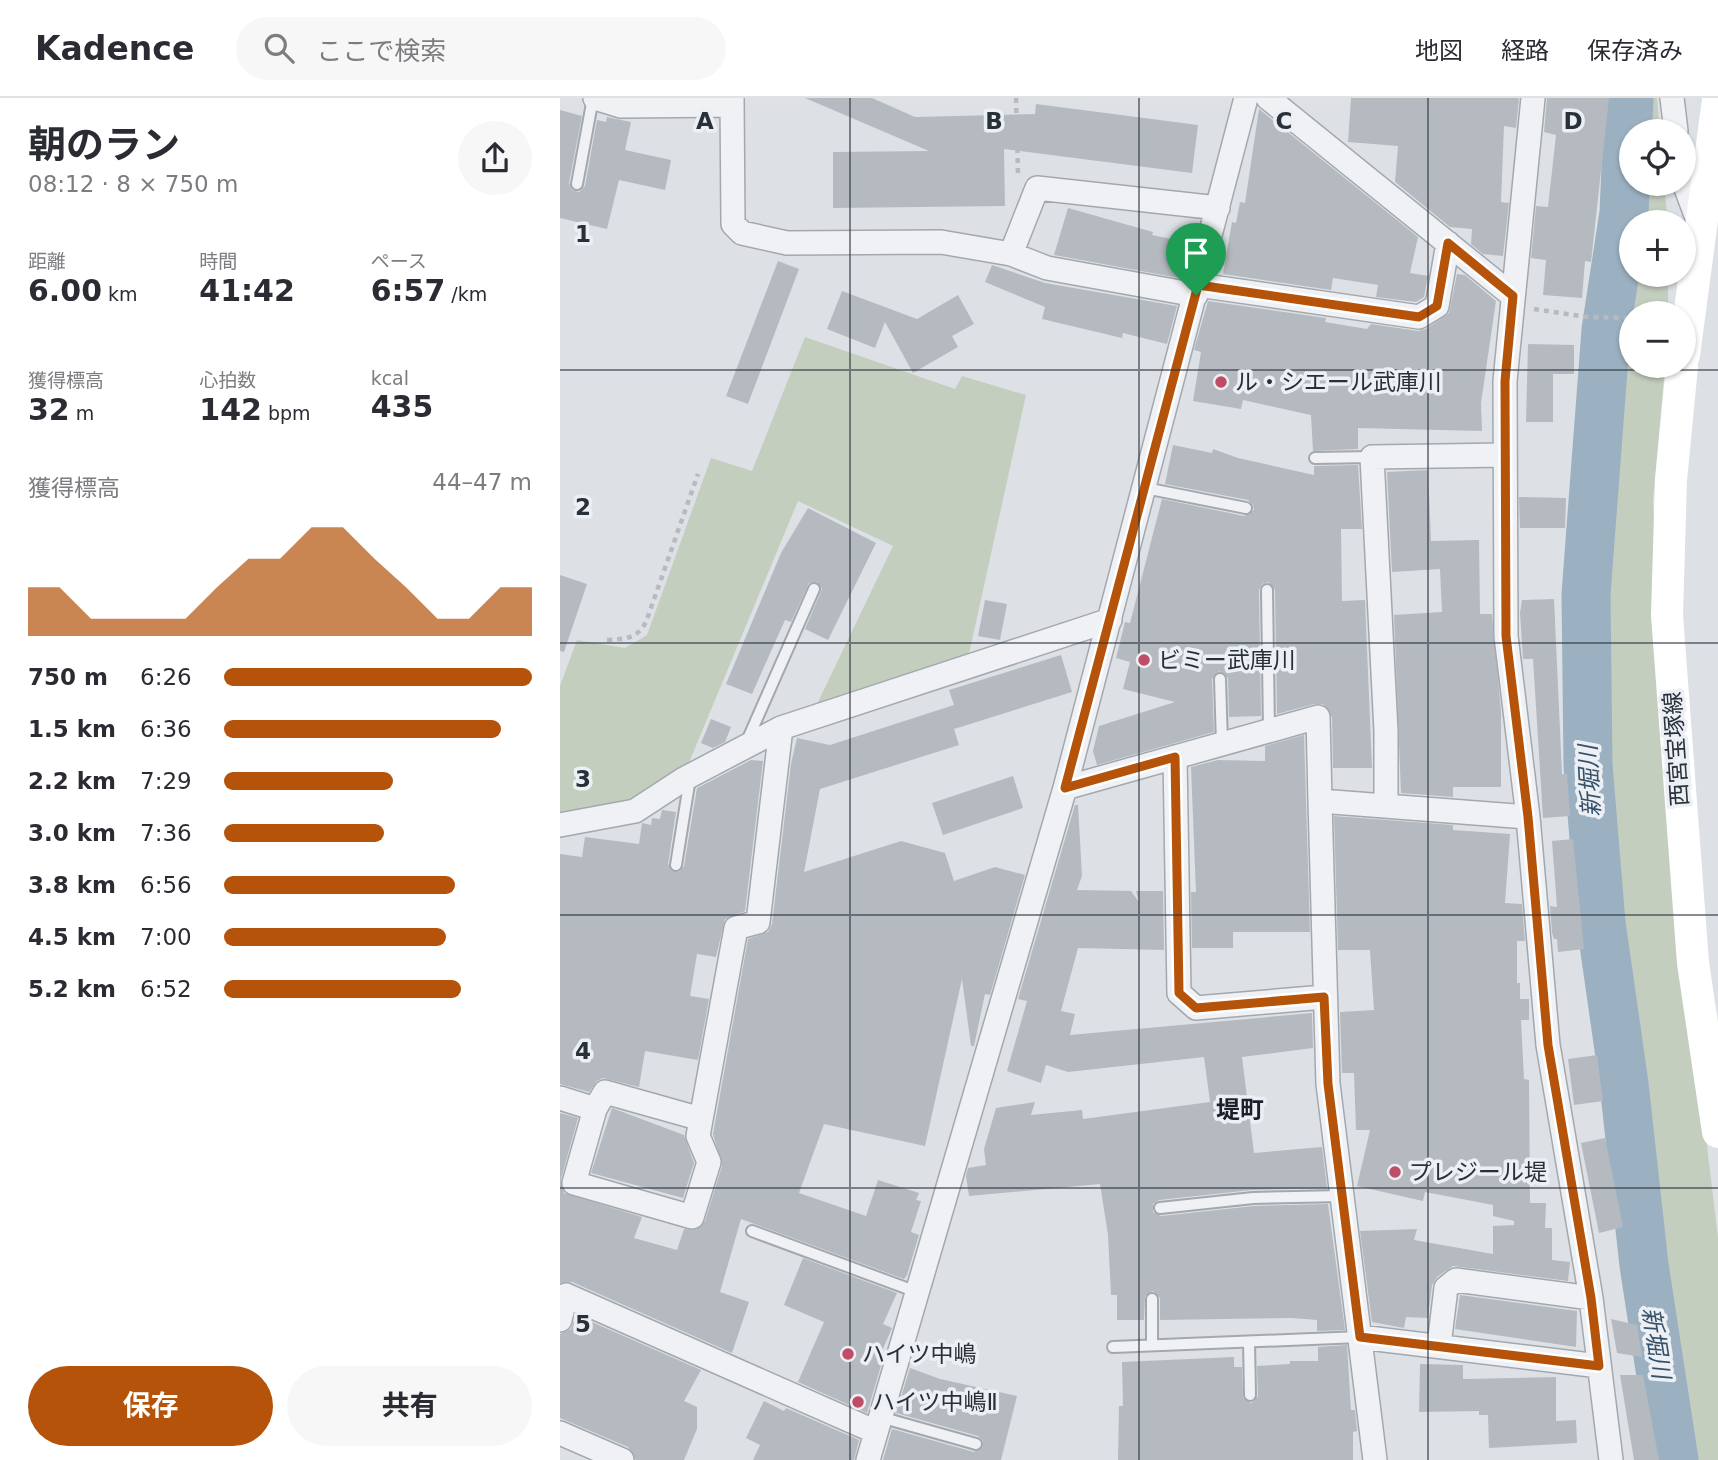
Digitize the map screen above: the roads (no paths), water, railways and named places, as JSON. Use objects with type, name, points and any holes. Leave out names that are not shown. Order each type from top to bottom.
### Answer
[{"type":"main road","points":[[1691,301],[1718,100]]},
{"type":"main road","name":"西宮宝塚線","points":[[1681,378],[1671,480],[1667,615],[1693,963],[1718,1132]]},
{"type":"street","points":[[594,98],[621,106],[732,102],[733,224],[742,233],[787,243],[942,242],[1011,254],[1047,268],[1197,290],[1419,317],[1437,306],[1448,243]]},
{"type":"street","points":[[867,1460],[1065,788],[1246,98]]},
{"type":"street","points":[[1268,98],[1448,243],[1512,301]]},
{"type":"street","points":[[1532,98],[1505,381],[1506,636],[1528,817],[1548,1045],[1591,1298],[1611,1460]]},
{"type":"street","points":[[1672,98],[1675,119]]},
{"type":"street","points":[[1011,254],[1037,188],[1218,208]]},
{"type":"street","points":[[1689,196],[1701,228]]},
{"type":"street","points":[[1386,806],[1386,732],[1372,457],[1505,455]]},
{"type":"street","points":[[560,825],[635,811],[690,775],[780,728],[1110,620]]},
{"type":"street","points":[[1065,788],[1318,717],[1328,1084],[1375,1460]]},
{"type":"street","points":[[701,1119],[605,1092],[595,1109],[575,1183],[692,1217],[709,1163],[698,1136],[736,928],[758,922],[780,728]]},
{"type":"street","points":[[1175,757],[1179,993],[1196,1008],[1324,997]]},
{"type":"street","points":[[1320,801],[1528,817]]},
{"type":"street","points":[[560,1098],[595,1109]]},
{"type":"street","points":[[1439,1345],[1446,1288],[1456,1280],[1591,1298]]},
{"type":"street","points":[[560,1320],[566,1295],[878,1424]]},
{"type":"street","points":[[1360,1337],[1599,1366]]},
{"type":"street","points":[[560,1433],[622,1460]]},
{"type":"lane","points":[[577,184],[594,98]]},
{"type":"lane","points":[[1315,458],[1372,457]]},
{"type":"lane","points":[[1145,488],[1246,508]]},
{"type":"lane","points":[[744,747],[814,589]]},
{"type":"lane","points":[[1267,590],[1269,731]]},
{"type":"lane","points":[[1220,679],[1222,744]]},
{"type":"lane","points":[[676,865],[690,775]]},
{"type":"lane","points":[[1160,1208],[1253,1198],[1342,1196]]},
{"type":"lane","points":[[752,1231],[917,1292]]},
{"type":"lane","points":[[1152,1299],[1152,1345]]},
{"type":"lane","points":[[1113,1347],[1360,1337]]},
{"type":"lane","points":[[1249,1342],[1250,1395]]},
{"type":"lane","points":[[878,1424],[976,1444]]},
{"type":"waterway","name":"新堀川","points":[[1629,98],[1624,213],[1606,330],[1586,594],[1588,765],[1601,923],[1624,1084],[1644,1265],[1674,1460]]},
{"type":"place","name":"ル・シエール武庫川","points":[[1221,382]]},
{"type":"place","name":"ビミー武庫川","points":[[1144,660]]},
{"type":"place","name":"プレジール堤","points":[[1395,1172]]},
{"type":"place","name":"ハイツ中嶋","points":[[848,1354]]},
{"type":"place","name":"ハイツ中嶋Ⅱ","points":[[858,1402]]},
{"type":"district","name":"堤町","points":[[1240,1110]]}]
